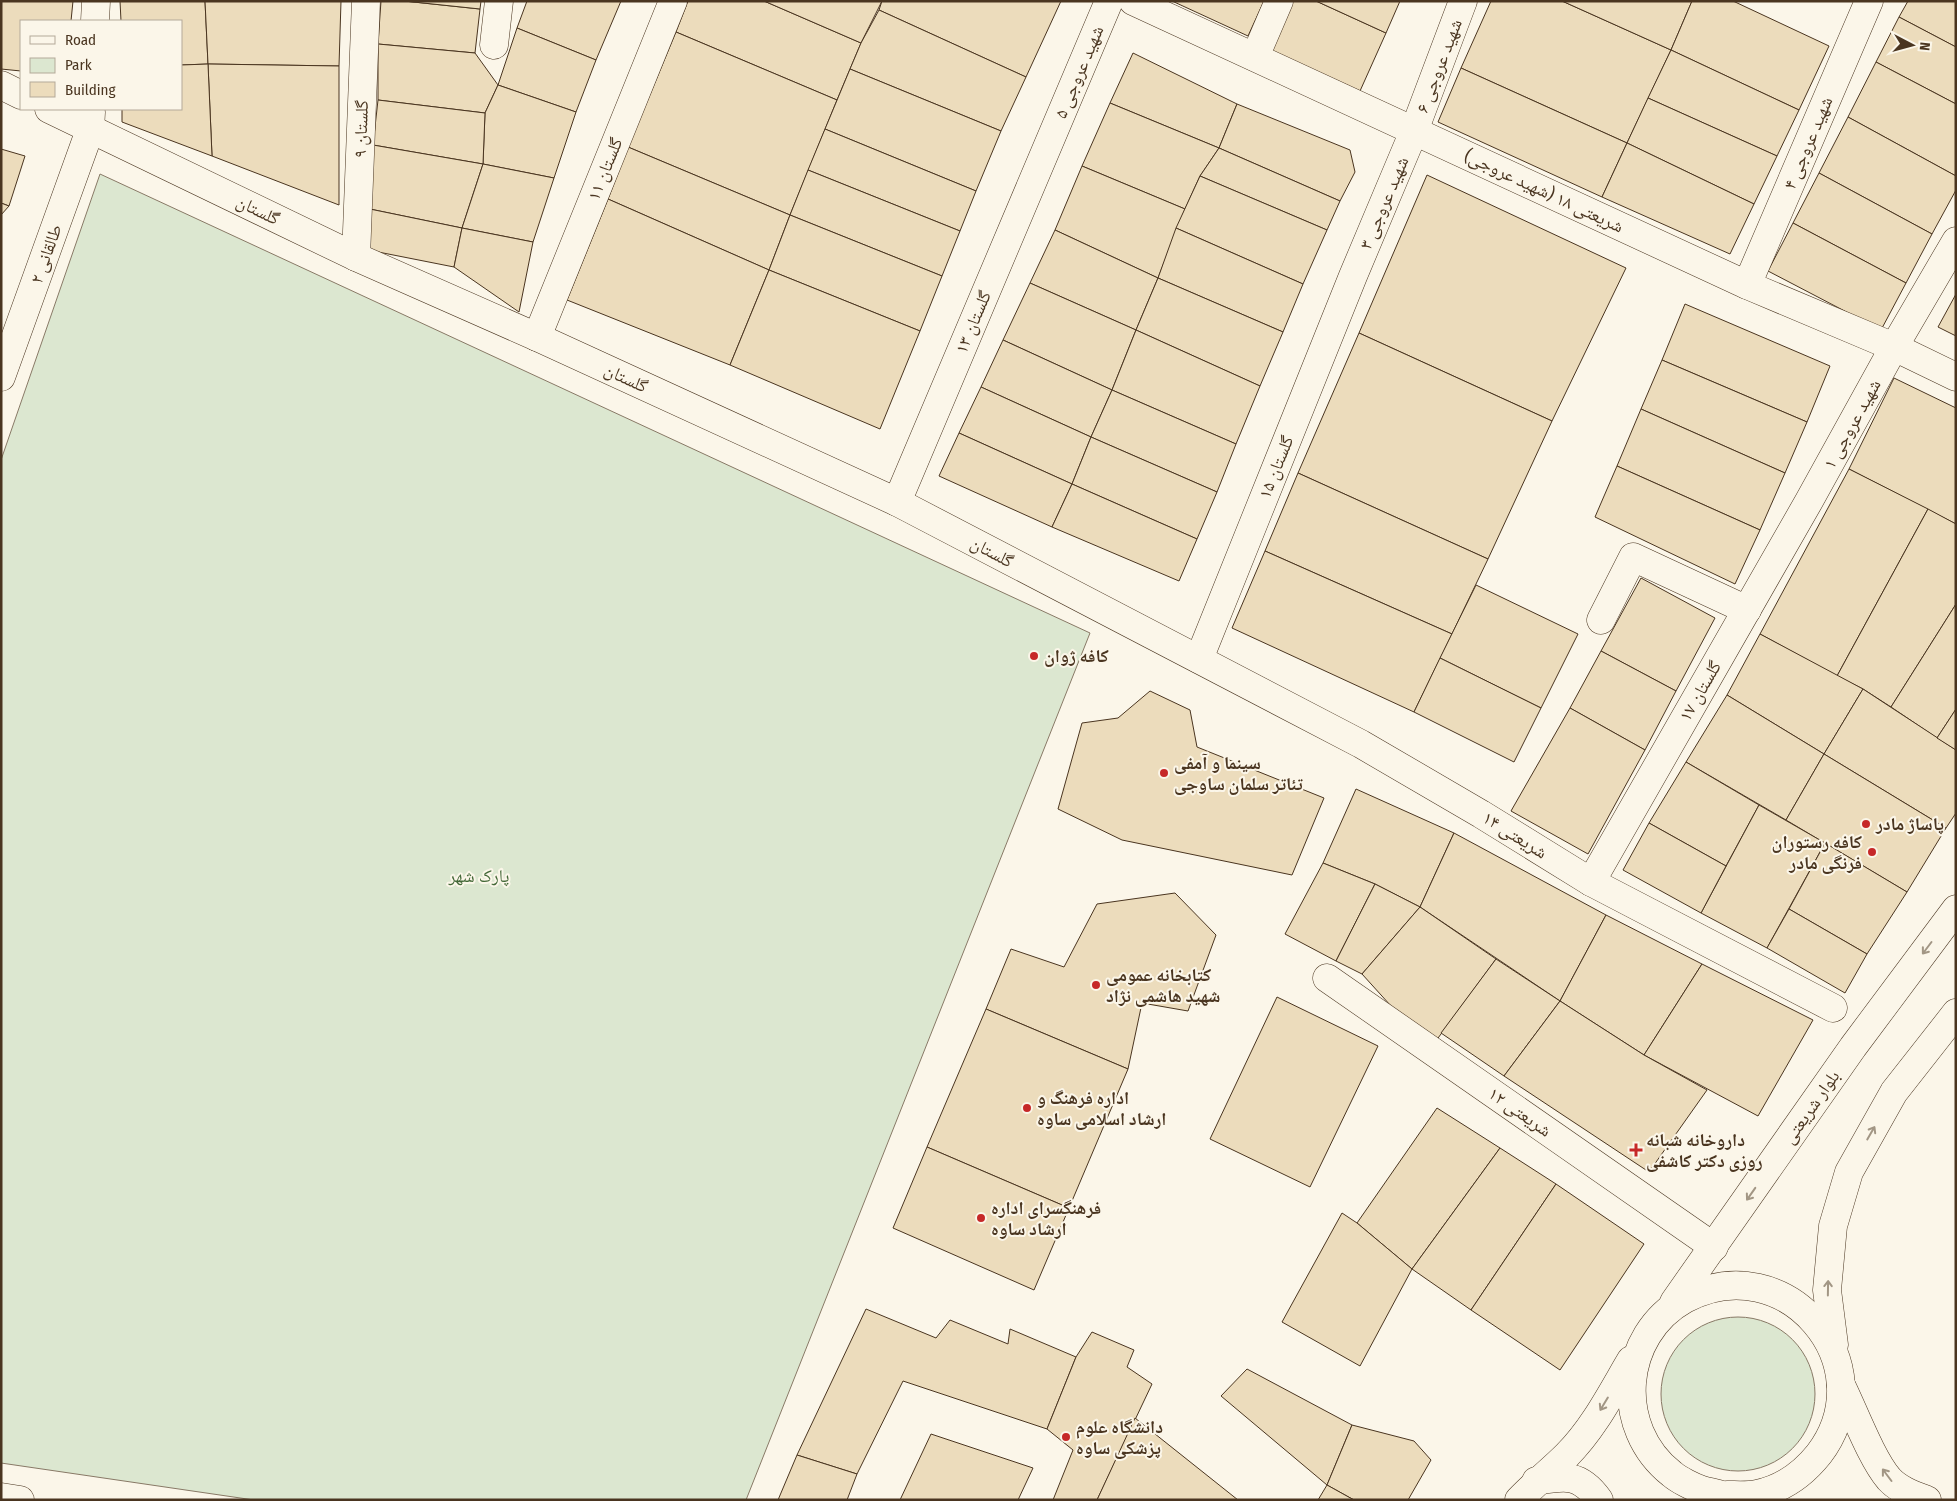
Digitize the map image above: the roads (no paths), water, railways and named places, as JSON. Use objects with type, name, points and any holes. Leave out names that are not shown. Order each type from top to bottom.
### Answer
[{"type":"street","points":[[95,20],[96,1]]},
{"type":"street","name":"گلستان ۹","points":[[356,257],[366,1]]},
{"type":"street","points":[[494,45],[499,1]]},
{"type":"street","name":"گلستان ۱۱","points":[[537,337],[673,1]]},
{"type":"street","name":"شهید عروجی ۵","points":[[1048,142],[1109,1]]},
{"type":"street","name":"شریعتی ۱۸ (شهید عروجی)","points":[[1133,1],[1747,285],[1894,347],[1956,377]]},
{"type":"street","points":[[1255,57],[1279,1]]},
{"type":"street","name":"شهید عروجی ۶","points":[[1414,131],[1463,1]]},
{"type":"street","name":"شهید عروجی ۴","points":[[1747,285],[1869,1]]},
{"type":"street","points":[[1,85],[20,94]]},
{"type":"street","name":"گلستان","points":[[52,110],[91,119],[356,257],[537,337],[897,502],[1199,659]]},
{"type":"street","name":"طالقانی ۲","points":[[1,378],[91,119]]},
{"type":"street","name":"شهید عروجی ۳","points":[[1353,276],[1414,131]]},
{"type":"street","name":"گلستان ۱۳","points":[[897,502],[1048,142]]},
{"type":"street","name":"شهید عروجی ۱","points":[[1809,501],[1894,347],[1956,241]]},
{"type":"street","name":"گلستان ۱۵","points":[[1199,659],[1353,276]]},
{"type":"street","name":"گلستان ۱۷","points":[[1591,882],[1809,501]]},
{"type":"street","points":[[1601,620],[1633,557],[1747,610]]},
{"type":"street","name":"شریعتی ۱۴","points":[[1199,659],[1361,744],[1481,814],[1591,882],[1833,1008]]},
{"type":"street","name":"بلوار شریعتی","points":[[1671,1307],[1853,1047],[1956,909]]},
{"type":"street","name":"شریعتی ۱۲","points":[[1327,978],[1714,1247]]},
{"type":"street","points":[[1927,1500],[1908,1493],[1890,1480],[1878,1462],[1841,1385],[1827,1290],[1833,1226],[1849,1172],[1894,1092],[1956,1013]]},
{"type":"street","points":[[1527,1491],[1567,1455],[1594,1421],[1648,1333],[1671,1307],[1700,1291],[1732,1284],[1764,1288],[1795,1302],[1819,1325],[1835,1354]]},
{"type":"street","points":[[1648,1333],[1635,1361],[1631,1392],[1636,1424],[1650,1452],[1672,1474],[1699,1489],[1730,1498],[1756,1494],[1785,1484],[1809,1466],[1827,1442],[1838,1415],[1841,1385]]},
{"type":"street","points":[[1527,1491],[1560,1477],[1571,1478],[1583,1482],[1599,1500]]},
{"type":"street","points":[[1673,1500],[1699,1489]]},
{"type":"street","points":[[1,1497],[20,1500]]},
{"type":"place","name":"کافه ژوان","points":[[1034,656]]},
{"type":"place","name":"سینما و آمفی تئاتر سلمان ساوجی","points":[[1164,773]]},
{"type":"place","name":"پاساژ مادر","points":[[1866,824]]},
{"type":"place","name":"کافه رستوران فرنگی مادر","points":[[1872,852]]},
{"type":"place","name":"کتابخانه عمومی شهید هاشمی نژاد","points":[[1096,985]]},
{"type":"place","name":"اداره فرهنگ و ارشاد اسلامی ساوه","points":[[1027,1108]]},
{"type":"place","name":"داروخانه شبانه روزی دکتر کاشفی","points":[[1636,1150]]},
{"type":"place","name":"فرهنگسرای اداره ارشاد ساوه","points":[[981,1218]]},
{"type":"place","name":"دانشگاه علوم پزشکی ساوه","points":[[1066,1437]]},
{"type":"park label","name":"پارک شهر","points":[[479,876]]}]
